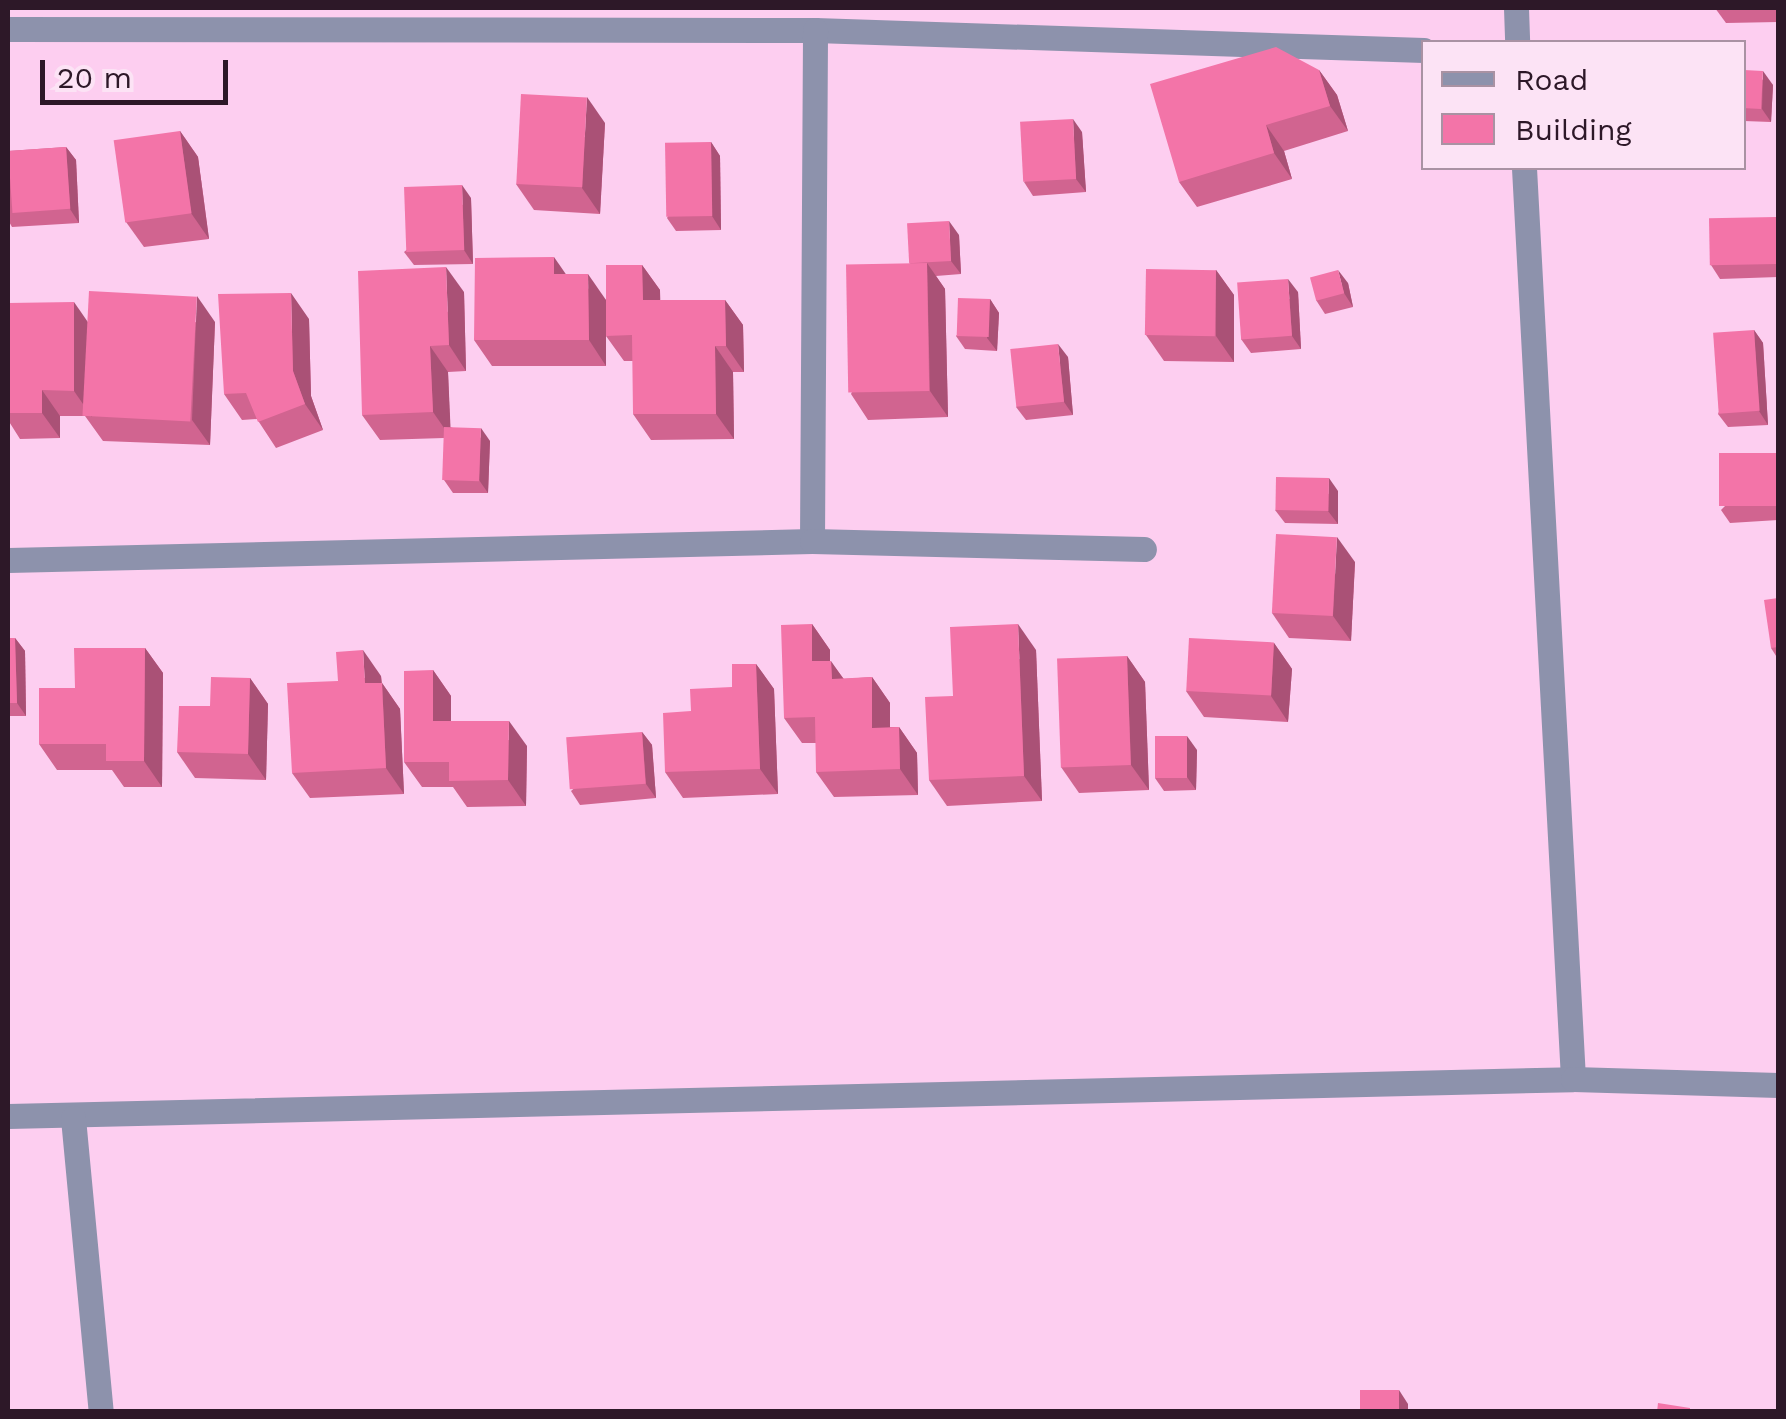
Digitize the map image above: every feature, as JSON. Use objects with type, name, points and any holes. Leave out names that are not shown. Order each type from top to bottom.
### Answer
[{"type":"street","points":[[1516,8],[1517,40]]},
{"type":"street","points":[[8,29],[815,30],[1421,50]]},
{"type":"street","points":[[812,542],[815,30]]},
{"type":"street","points":[[1524,170],[1573,1079]]},
{"type":"street","points":[[8,560],[812,542],[1144,549]]},
{"type":"street","points":[[8,1116],[74,1118],[1573,1079],[1778,1085]]},
{"type":"street","points":[[74,1118],[101,1412]]},
{"type":"building","points":[[1276,47],[1319,70],[1330,106],[1266,125],[1274,153],[1179,182],[1150,84]]},
{"type":"building","points":[[1746,70],[1763,71],[1761,109],[1746,108]]},
{"type":"building","points":[[521,94],[587,97],[582,187],[516,184]]},
{"type":"building","points":[[1073,119],[1076,179],[1023,182],[1020,122]]},
{"type":"building","points":[[180,131],[192,213],[125,223],[114,140]]},
{"type":"building","points":[[711,142],[712,216],[666,217],[665,143]]},
{"type":"building","points":[[66,147],[70,209],[12,213],[8,151]]},
{"type":"building","points":[[462,185],[464,250],[406,252],[404,187]]},
{"type":"building","points":[[1776,217],[1777,264],[1710,265],[1709,218]]},
{"type":"building","points":[[949,221],[951,261],[909,263],[907,223]]},
{"type":"building","points":[[554,257],[554,274],[588,274],[589,340],[474,340],[475,258]]},
{"type":"building","points":[[927,263],[929,391],[848,392],[846,264]]},
{"type":"building","points":[[606,265],[642,265],[643,300],[725,300],[726,346],[715,346],[716,414],[633,414],[632,335],[606,336]]},
{"type":"building","points":[[446,267],[449,345],[430,346],[433,412],[362,415],[358,271]]},
{"type":"building","points":[[1146,269],[1216,270],[1215,336],[1145,335]]},
{"type":"building","points":[[1338,270],[1344,293],[1316,301],[1310,278]]},
{"type":"building","points":[[1288,279],[1292,336],[1241,339],[1237,283]]},
{"type":"building","points":[[89,291],[197,297],[190,421],[82,416]]},
{"type":"building","points":[[291,293],[293,371],[305,404],[258,422],[246,393],[224,394],[218,294]]},
{"type":"building","points":[[958,298],[990,299],[989,337],[957,336]]},
{"type":"building","points":[[74,302],[74,391],[42,390],[42,413],[8,413],[8,303]]},
{"type":"building","points":[[1754,330],[1760,411],[1719,414],[1713,333]]},
{"type":"building","points":[[1058,344],[1064,402],[1016,407],[1010,349]]},
{"type":"building","points":[[444,427],[481,428],[479,481],[442,480]]},
{"type":"building","points":[[1719,453],[1778,453],[1778,506],[1719,506]]},
{"type":"building","points":[[1276,477],[1329,478],[1328,511],[1275,510]]},
{"type":"building","points":[[1276,534],[1337,537],[1333,616],[1272,613]]},
{"type":"building","points":[[1778,598],[1778,647],[1771,648],[1764,600]]},
{"type":"building","points":[[812,624],[812,661],[831,661],[832,679],[872,677],[872,728],[899,727],[900,769],[816,772],[815,717],[784,718],[781,625]]},
{"type":"building","points":[[1018,624],[1024,776],[929,780],[925,697],[953,696],[950,627]]},
{"type":"building","points":[[8,638],[15,638],[17,703],[8,703]]},
{"type":"building","points":[[1189,638],[1274,642],[1271,695],[1186,691]]},
{"type":"building","points":[[74,648],[145,648],[144,761],[106,761],[106,744],[39,744],[39,688],[75,688]]},
{"type":"building","points":[[363,650],[365,683],[382,683],[386,768],[292,773],[287,683],[338,681],[336,652]]},
{"type":"building","points":[[1127,656],[1131,765],[1061,767],[1057,658]]},
{"type":"building","points":[[732,664],[756,664],[760,769],[665,772],[663,713],[691,711],[690,689],[732,687]]},
{"type":"building","points":[[433,670],[433,721],[509,721],[508,780],[449,781],[449,762],[404,762],[404,671]]},
{"type":"building","points":[[211,677],[250,678],[248,754],[177,752],[179,706],[210,706]]},
{"type":"building","points":[[642,732],[646,784],[570,789],[566,737]]},
{"type":"building","points":[[1155,736],[1187,736],[1187,778],[1155,778]]},
{"type":"building","points":[[1360,1390],[1399,1390],[1399,1412],[1360,1412]]},
{"type":"building","points":[[1658,1403],[1690,1408],[1690,1412],[1657,1412]]}]
